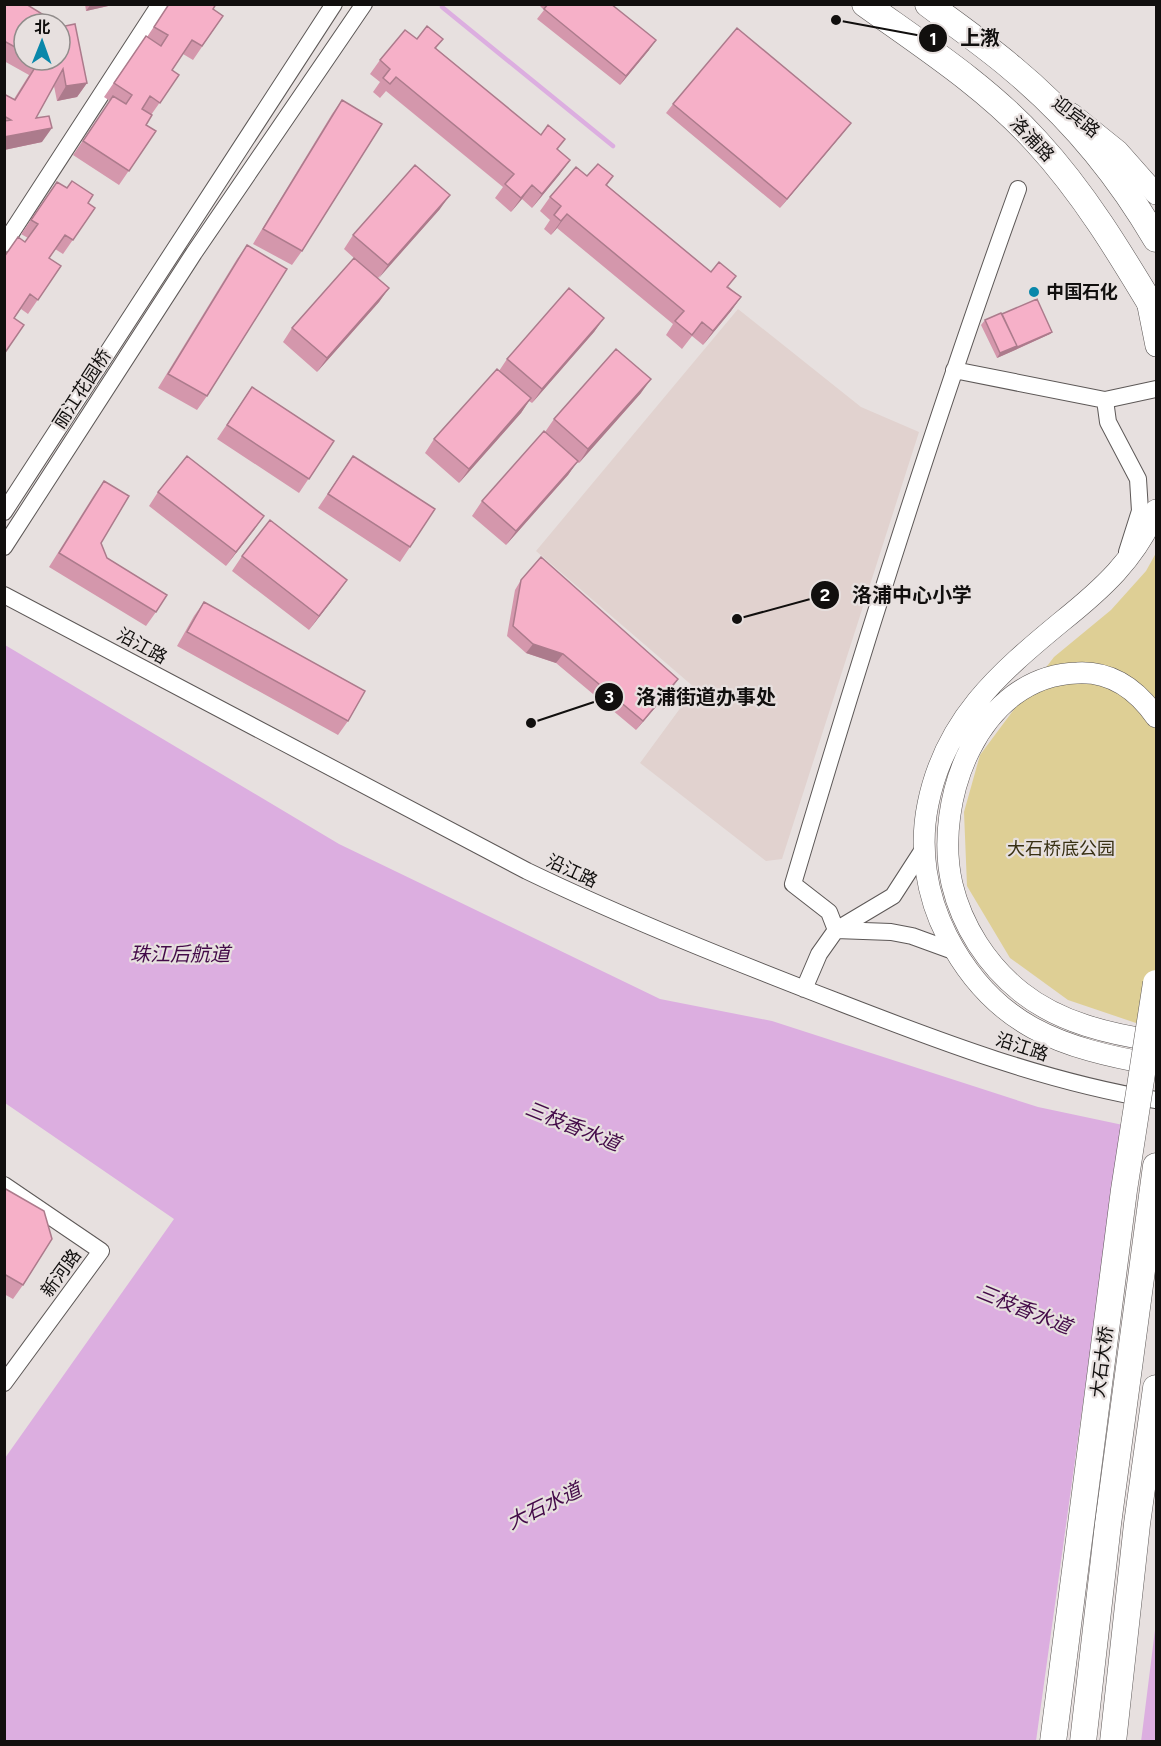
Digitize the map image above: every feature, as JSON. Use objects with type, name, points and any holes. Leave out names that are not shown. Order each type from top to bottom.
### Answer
[{"type":"highway","name":"洛浦路","points":[[865,4],[967,78],[1035,140],[1079,192],[1151,304]]},
{"type":"highway","points":[[928,4],[987,48],[1042,94],[1106,164],[1156,239]]},
{"type":"highway","name":"大石大桥","points":[[1053,1742],[1124,1191],[1156,983]]},
{"type":"highway","name":"大石大桥","points":[[1083,1742],[1110,1512],[1156,1166]]},
{"type":"highway","points":[[1113,1742],[1137,1524],[1156,1388]]},
{"type":"main road","name":"迎宾路","points":[[987,48],[1104,139],[1134,167],[1156,194]]},
{"type":"main road","points":[[1151,304],[1156,346]]},
{"type":"main road","points":[[1156,510],[1144,536],[1119,572],[1002,673],[961,721],[945,748],[934,778],[927,809],[924,848],[928,886],[937,915],[956,952],[988,995],[1000,1007],[1021,1022],[1047,1035],[1092,1051],[1156,1065]]},
{"type":"main road","points":[[1156,717],[1132,691],[1104,675],[1083,672],[1063,674],[1030,684],[1010,698],[992,717],[970,748],[955,789],[947,841],[952,883],[959,908],[978,945],[1002,975],[1029,998],[1058,1015],[1104,1031],[1156,1041]]},
{"type":"street","points":[[4,244],[160,4]]},
{"type":"street","name":"丽江花园桥","points":[[4,512],[334,4]]},
{"type":"street","name":"丽江花园桥","points":[[4,547],[194,253],[364,4]]},
{"type":"street","points":[[836,930],[829,912],[793,884],[954,370],[1018,189]]},
{"type":"street","points":[[954,370],[1105,400],[1156,389]]},
{"type":"street","points":[[1105,400],[1107,422],[1138,479],[1140,511],[1119,572]]},
{"type":"street","name":"沿江路","points":[[4,595],[527,871],[647,926],[804,989],[1013,1065],[1067,1082],[1156,1100]]},
{"type":"street","points":[[804,989],[819,954],[836,930],[893,896],[924,848]]},
{"type":"street","points":[[836,930],[891,932],[912,936],[956,952]]},
{"type":"street","name":"新河路","points":[[4,1185],[101,1251],[4,1383]]},
{"type":"shaded area","points":[[738,309],[861,407],[919,432],[782,859],[766,861],[640,763],[695,688],[536,551]]},
{"type":"green space","name":"大石桥底公园","points":[[1156,553],[1156,1025],[1136,1023],[1068,1000],[1010,958],[967,886],[964,812],[980,755],[1054,657],[1111,610],[1146,571]]},
{"type":"water","points":[[5,645],[339,844],[660,999],[772,1021],[1038,1107],[1156,1132],[1156,1741],[5,1742],[5,1458],[174,1219],[5,1103]]},
{"type":"pier","points":[[1122,1122],[1156,1129],[1156,1622],[1141,1742],[1036,1741]]},
{"type":"building","points":[[4,4],[26,4],[39,12],[12,12],[12,45],[4,41]]},
{"type":"building","points":[[169,4],[216,4],[213,9],[223,16],[202,46],[192,40],[172,70],[179,75],[160,103],[150,96],[142,109],[152,115],[146,125],[156,131],[129,171],[83,141],[113,96],[126,104],[132,95],[114,83],[146,36],[161,46],[168,35],[154,27]]},
{"type":"building","points":[[548,4],[611,4],[656,40],[626,76],[544,9]]},
{"type":"building","points":[[75,24],[87,83],[66,86],[64,72],[72,72],[72,25]]},
{"type":"building","points":[[427,26],[443,39],[435,48],[541,135],[548,125],[565,139],[557,149],[570,160],[542,194],[532,185],[521,198],[505,184],[514,174],[396,77],[390,84],[383,78],[390,69],[380,60],[405,30],[417,39]]},
{"type":"building","points":[[737,28],[851,123],[787,199],[673,104]]},
{"type":"building","points":[[32,72],[61,72],[36,118],[49,116],[52,128],[4,137],[4,121],[11,120],[4,116],[4,94],[15,100]]},
{"type":"building","points":[[342,100],[382,124],[302,251],[263,229]]},
{"type":"building","points":[[598,164],[613,176],[606,185],[711,272],[719,262],[736,276],[727,287],[741,297],[713,331],[702,322],[692,335],[675,321],[684,311],[567,214],[561,221],[554,215],[561,206],[550,197],[576,167],[587,176]]},
{"type":"building","points":[[415,165],[450,195],[388,265],[353,235]]},
{"type":"building","points":[[72,181],[93,195],[88,203],[95,208],[73,240],[65,235],[49,258],[61,266],[38,300],[30,294],[14,318],[24,325],[4,354],[4,257],[18,237],[25,242],[38,224],[31,220],[57,182],[67,188]]},
{"type":"building","points":[[247,245],[287,269],[207,396],[168,374]]},
{"type":"building","points":[[354,258],[389,288],[327,358],[292,328]]},
{"type":"building","points":[[569,288],[604,318],[542,389],[507,359]]},
{"type":"building","points":[[1037,299],[1052,332],[1015,348],[1017,346],[1002,314]]},
{"type":"building","points":[[1001,313],[1017,346],[1000,353],[985,320]]},
{"type":"building","points":[[616,349],[651,379],[588,449],[554,419]]},
{"type":"building","points":[[497,369],[531,398],[469,469],[434,439]]},
{"type":"building","points":[[252,387],[334,441],[309,479],[227,425]]},
{"type":"building","points":[[544,431],[578,461],[516,531],[482,501]]},
{"type":"building","points":[[187,456],[264,516],[236,552],[158,492]]},
{"type":"building","points":[[353,456],[435,509],[410,547],[328,494]]},
{"type":"building","points":[[104,481],[129,496],[101,543],[107,558],[167,595],[156,612],[59,553]]},
{"type":"building","points":[[270,520],[347,580],[319,616],[242,556]]},
{"type":"building","points":[[541,557],[678,679],[643,721],[563,654],[533,644],[513,626],[521,580]]},
{"type":"building","points":[[204,602],[365,691],[348,721],[187,632]]},
{"type":"building","points":[[4,1188],[44,1211],[52,1239],[23,1285],[4,1274]]},
{"type":"waterway","points":[[442,7],[613,146]]},
{"type":"place","name":"上漖","points":[[836,20]]},
{"type":"place","name":"中国石化","points":[[1034,292]]},
{"type":"place","name":"洛浦中心小学","points":[[737,619]]},
{"type":"place","name":"洛浦街道办事处","points":[[531,723]]},
{"type":"water label","name":"珠江后航道","points":[[180,954]]},
{"type":"water label","name":"三枝香水道","points":[[573,1126]]},
{"type":"water label","name":"三枝香水道","points":[[1024,1309]]},
{"type":"water label","name":"大石水道","points":[[544,1506]]}]
